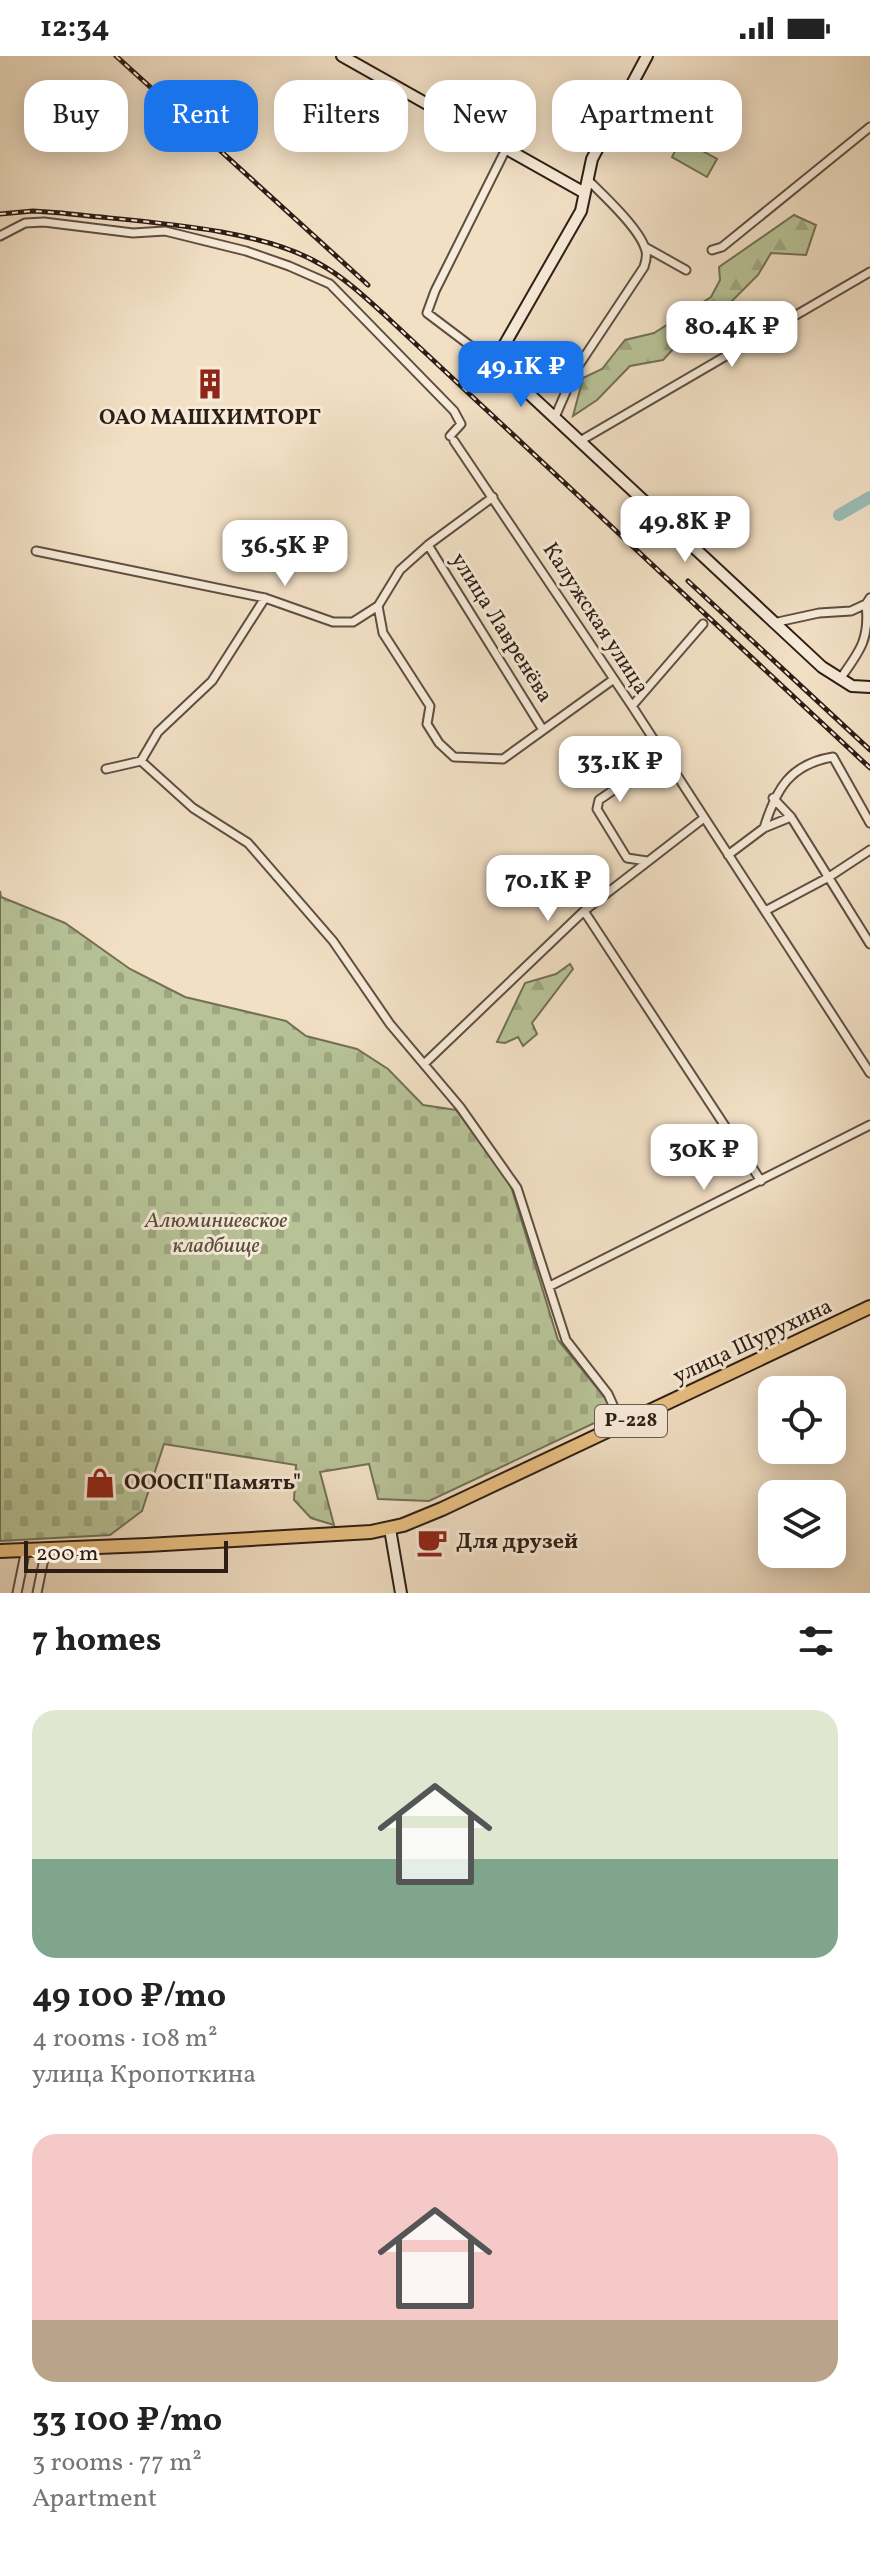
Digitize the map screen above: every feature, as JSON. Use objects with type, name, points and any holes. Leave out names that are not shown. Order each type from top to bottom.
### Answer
[{"type":"highway","name":"улица Шурухина","points":[[383,1530],[403,1525],[622,1425],[870,1307]]},
{"type":"highway","name":"Р-228","points":[[0,1551],[383,1530]]},
{"type":"street","points":[[342,56],[424,102]]},
{"type":"street","points":[[510,376],[502,364],[502,349],[581,211],[592,159],[647,56]]},
{"type":"street","points":[[712,250],[722,247],[870,127]]},
{"type":"street","points":[[504,152],[427,313],[510,376],[822,667],[852,686],[870,687]]},
{"type":"street","points":[[511,152],[583,192]]},
{"type":"street","points":[[586,178],[618,211],[645,247],[686,270]]},
{"type":"street","name":"Калужская улица","points":[[0,236],[25,223],[44,222],[133,233],[165,231],[256,254],[317,277],[343,296],[454,411],[461,424],[452,439],[632,706],[870,1073]]},
{"type":"street","points":[[555,417],[575,371],[644,267],[647,256],[645,247]]},
{"type":"street","points":[[580,441],[870,272]]},
{"type":"street","points":[[36,551],[265,598],[333,622],[353,622],[378,606],[400,570],[428,545],[493,497]]},
{"type":"street","name":"улица Лавренёва","points":[[428,545],[543,730]]},
{"type":"street","points":[[106,769],[141,761],[158,732],[212,681],[265,598]]},
{"type":"street","points":[[772,623],[819,613],[851,611],[869,603],[867,635],[840,679]]},
{"type":"street","points":[[378,606],[383,633],[430,706],[427,724],[439,743],[454,757],[503,759],[614,679]]},
{"type":"street","points":[[632,706],[703,624]]},
{"type":"street","points":[[647,861],[627,858],[597,809],[599,800],[663,756]]},
{"type":"street","points":[[764,828],[773,798],[794,771],[817,759],[833,757],[870,823]]},
{"type":"street","points":[[141,761],[193,808],[248,843],[333,941],[390,1024],[460,1107],[517,1188],[566,1340],[608,1394],[622,1425]]},
{"type":"street","points":[[773,798],[791,817],[870,944]]},
{"type":"street","points":[[728,855],[764,828],[791,817]]},
{"type":"street","points":[[424,1064],[584,911],[704,818]]},
{"type":"street","points":[[765,911],[829,877],[870,850]]},
{"type":"street","points":[[584,911],[761,1181]]},
{"type":"street","points":[[550,1286],[870,1125]]},
{"type":"street","points":[[396,1565],[397,1544],[403,1525]]},
{"type":"street","points":[[383,1530],[396,1565],[401,1593]]},
{"type":"street","points":[[17,1593],[26,1549]]},
{"type":"street","points":[[37,1593],[46,1549]]},
{"type":"green space","points":[[674,152],[704,152],[717,159],[707,177],[672,157]]},
{"type":"green space","points":[[794,215],[816,225],[806,255],[771,253],[758,275],[726,307],[697,323],[663,360],[630,366],[597,400],[573,416],[583,378],[602,369],[625,340],[654,333],[711,297],[720,280],[719,267]]},
{"type":"green space","name":"Алюминиевское кладбище","points":[[0,891],[1,897],[65,923],[130,969],[185,997],[286,1021],[306,1036],[357,1049],[388,1069],[423,1105],[456,1110],[510,1183],[558,1340],[610,1404],[605,1418],[429,1501],[378,1499],[369,1464],[320,1472],[334,1525],[311,1518],[294,1500],[296,1465],[164,1444],[142,1511],[110,1535],[0,1541]]},
{"type":"green space","points":[[570,964],[573,969],[532,1023],[537,1034],[523,1046],[518,1037],[505,1043],[497,1042],[525,983],[556,974]]},
{"type":"waterway","points":[[839,515],[870,497]]},
{"type":"railway","points":[[116,56],[368,285]]},
{"type":"railway","points":[[0,214],[33,211],[62,213],[195,228],[263,241],[320,264],[356,289],[388,318],[870,768]]},
{"type":"railway","points":[[688,581],[870,750]]},
{"type":"place","name":"ОАО МАШХИМТОРГ","points":[[210,384]]},
{"type":"place","name":"ОООСП\"Память\"","points":[[100,1483]]},
{"type":"place","name":"Для друзей","points":[[432,1542]]}]
